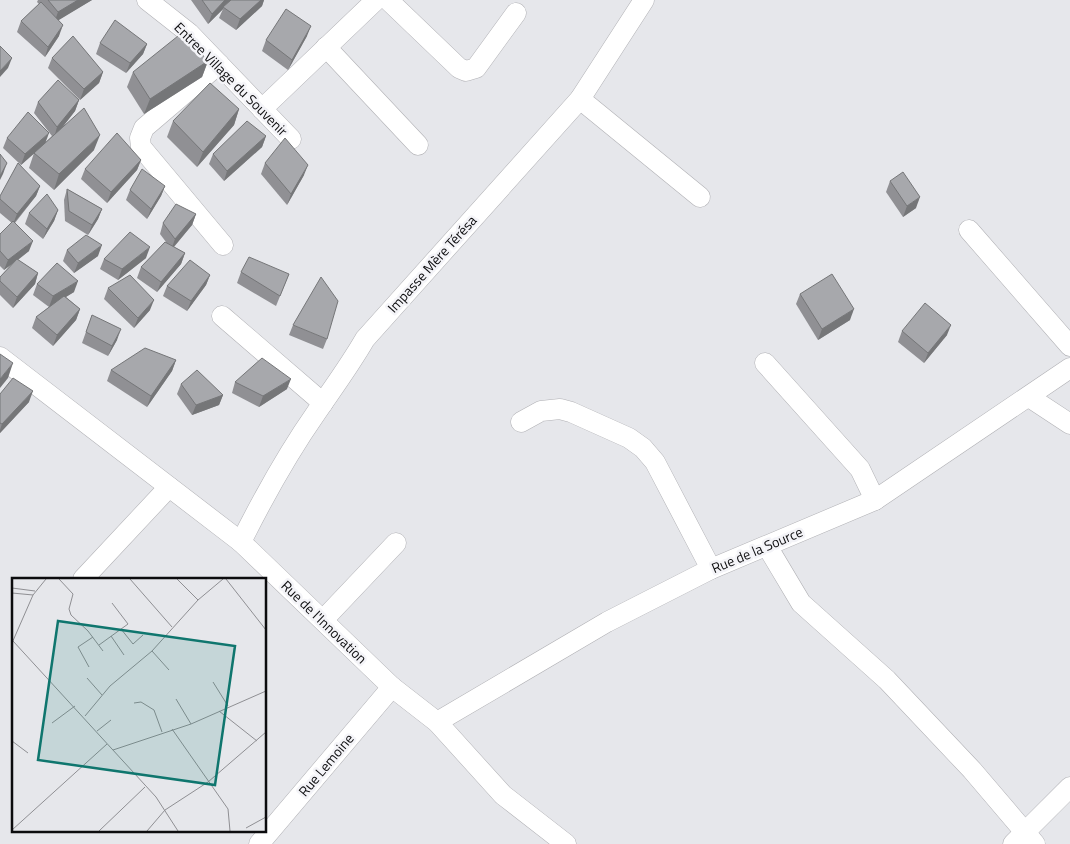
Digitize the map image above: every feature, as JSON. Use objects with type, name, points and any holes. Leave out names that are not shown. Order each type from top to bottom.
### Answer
[{"type":"street","name":"Entree Village du Souvenir","points":[[147,0],[189,33],[291,139]]},
{"type":"street","points":[[262,109],[376,0]]},
{"type":"street","points":[[388,0],[459,68],[466,71],[476,68],[516,13]]},
{"type":"street","name":"Impasse Mère Térésa","points":[[241,542],[260,503],[366,339],[580,99],[644,0]]},
{"type":"street","points":[[326,47],[418,145]]},
{"type":"street","points":[[219,64],[144,128],[140,138],[141,147],[223,245]]},
{"type":"street","points":[[580,99],[700,197]]},
{"type":"street","points":[[969,230],[1070,346]]},
{"type":"street","points":[[222,316],[323,403]]},
{"type":"street","name":"Rue de l'Innovation","points":[[0,357],[241,542],[392,687],[437,722],[503,796],[566,844]]},
{"type":"street","points":[[766,363],[860,469],[875,500]]},
{"type":"street","name":"Rue de la Source","points":[[437,722],[607,622],[711,569],[875,500],[1070,368]]},
{"type":"street","points":[[1029,397],[1070,424]]},
{"type":"street","points":[[521,422],[541,411],[560,409],[629,438],[644,448],[655,462],[711,569]]},
{"type":"street","points":[[84,578],[169,487]]},
{"type":"street","points":[[323,620],[396,542]]},
{"type":"street","points":[[767,546],[801,603],[886,680],[972,770],[1024,840],[1070,787]]},
{"type":"street","name":"Rue Lemoine","points":[[259,844],[392,687]]},
{"type":"building","points":[[48,0],[78,0],[58,12]]},
{"type":"building","points":[[202,0],[225,0],[212,14]]},
{"type":"building","points":[[231,0],[261,0],[240,19],[223,7]]},
{"type":"building","points":[[41,2],[63,25],[48,47],[21,21]]},
{"type":"building","points":[[286,9],[311,26],[292,60],[266,40]]},
{"type":"building","points":[[115,20],[147,44],[130,63],[100,43]]},
{"type":"building","points":[[183,32],[208,61],[150,99],[133,72]]},
{"type":"building","points":[[73,36],[103,72],[84,89],[52,58]]},
{"type":"building","points":[[0,46],[12,58],[0,71]]},
{"type":"building","points":[[58,80],[79,100],[57,127],[38,102]]},
{"type":"building","points":[[210,83],[239,109],[203,152],[173,121]]},
{"type":"building","points":[[84,108],[100,135],[59,174],[34,153]]},
{"type":"building","points":[[28,112],[49,133],[25,154],[7,138]]},
{"type":"building","points":[[247,121],[266,136],[227,171],[213,154]]},
{"type":"building","points":[[117,133],[141,160],[111,192],[85,169]]},
{"type":"building","points":[[285,138],[308,165],[291,194],[265,163]]},
{"type":"building","points":[[0,154],[7,163],[0,176]]},
{"type":"building","points":[[18,163],[40,186],[17,214],[0,199],[0,196]]},
{"type":"building","points":[[142,169],[165,186],[151,209],[130,190]]},
{"type":"building","points":[[903,172],[920,197],[907,206],[890,181]]},
{"type":"building","points":[[67,189],[102,209],[92,225],[69,211]]},
{"type":"building","points":[[47,194],[58,210],[47,229],[29,213]]},
{"type":"building","points":[[176,204],[196,214],[175,239],[163,223]]},
{"type":"building","points":[[13,221],[33,241],[8,260],[0,251],[0,234]]},
{"type":"building","points":[[130,232],[150,247],[122,269],[104,259]]},
{"type":"building","points":[[86,235],[102,245],[78,263],[67,250]]},
{"type":"building","points":[[165,242],[185,253],[161,282],[141,267]]},
{"type":"building","points":[[249,257],[289,274],[280,296],[241,272]]},
{"type":"building","points":[[17,259],[38,273],[17,297],[0,281],[0,277]]},
{"type":"building","points":[[190,260],[210,275],[191,301],[167,286]]},
{"type":"building","points":[[57,263],[78,281],[53,296],[37,284]]},
{"type":"building","points":[[832,274],[854,309],[822,329],[800,294]]},
{"type":"building","points":[[130,275],[154,300],[138,318],[108,288]]},
{"type":"building","points":[[321,277],[338,301],[327,339],[293,325]]},
{"type":"building","points":[[64,296],[80,309],[57,335],[36,317]]},
{"type":"building","points":[[925,303],[951,325],[928,353],[902,331]]},
{"type":"building","points":[[92,315],[121,329],[112,346],[86,332]]},
{"type":"building","points":[[145,348],[176,360],[151,396],[111,370]]},
{"type":"building","points":[[0,354],[13,363],[0,379]]},
{"type":"building","points":[[262,358],[291,379],[263,396],[235,382]]},
{"type":"building","points":[[197,370],[223,395],[196,405],[181,384]]},
{"type":"building","points":[[13,378],[33,391],[2,424],[0,423],[0,394]]}]
